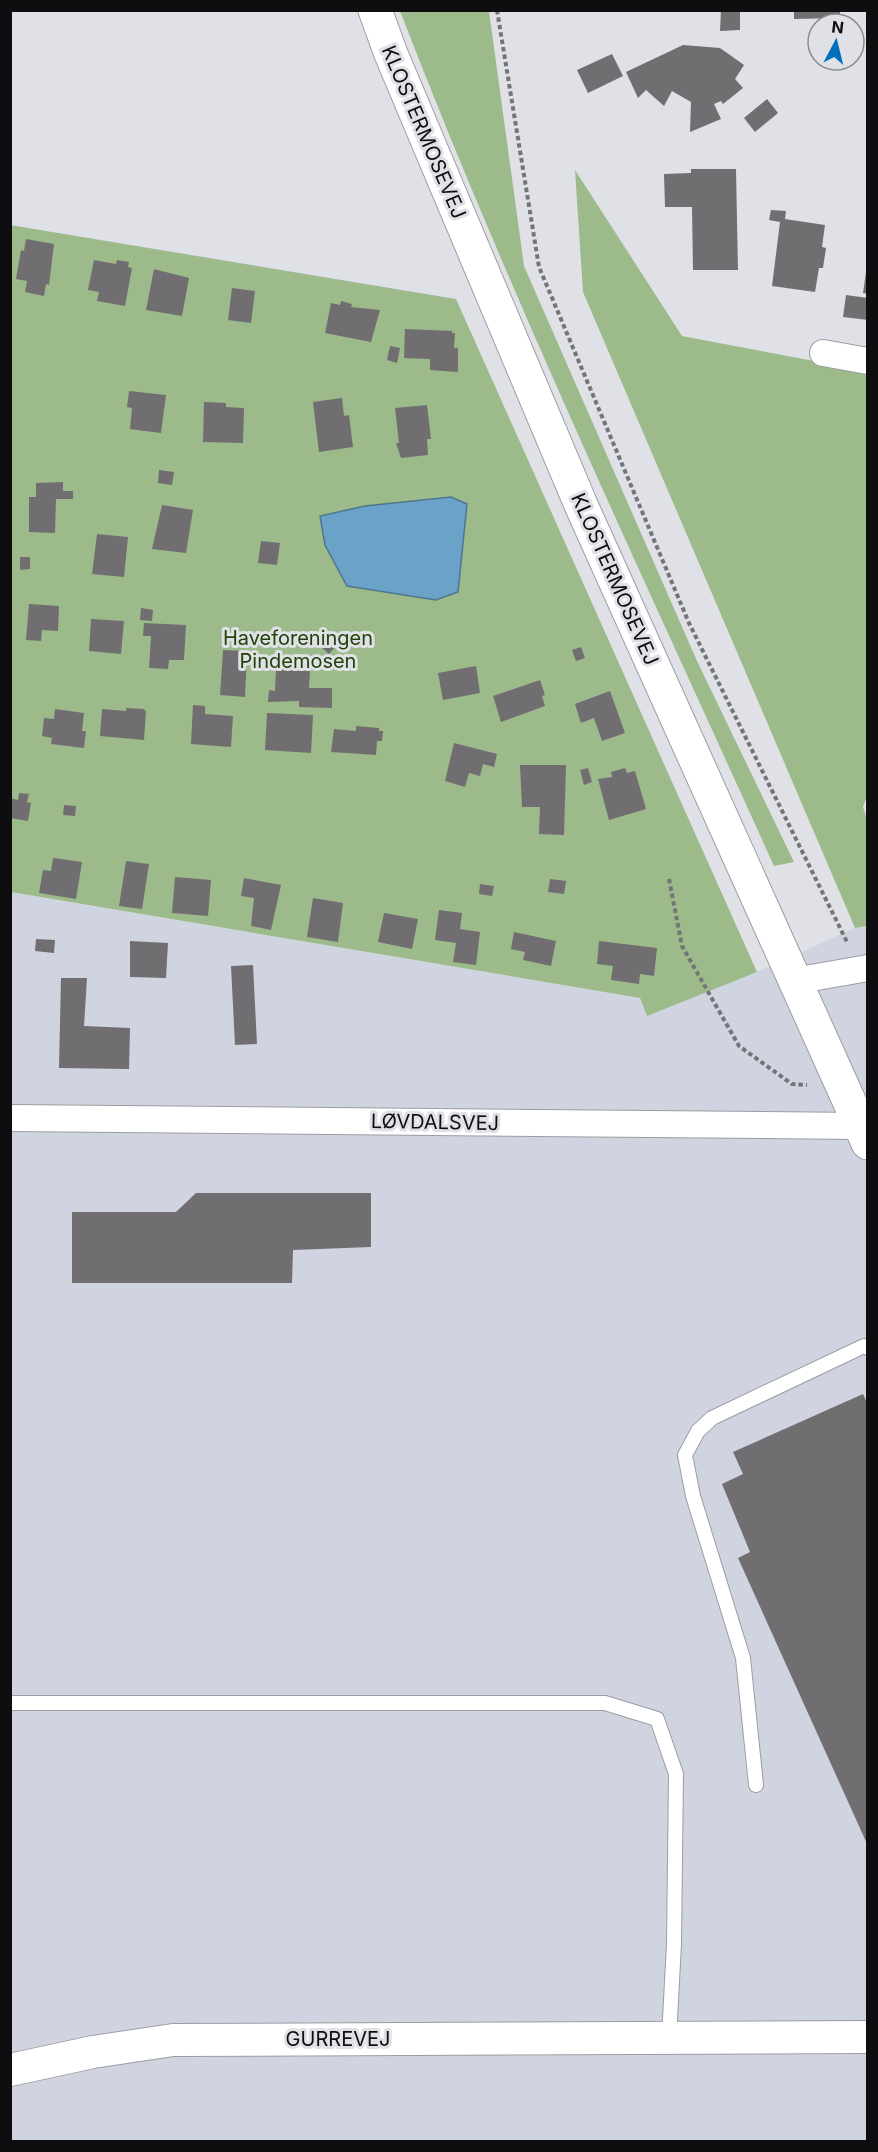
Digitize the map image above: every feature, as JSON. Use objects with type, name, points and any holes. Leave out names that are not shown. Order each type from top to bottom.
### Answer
[{"type":"main road","name":"KLOSTERMOSEVEJ","points":[[375,10],[391,54],[581,505],[841,1088],[864,1134]]},
{"type":"street","points":[[823,353],[867,361]]},
{"type":"street","points":[[794,981],[859,959]]},
{"type":"street","name":"LØVDALSVEJ","points":[[10,1118],[864,1134]]},
{"type":"street","name":"GURREVEJ","points":[[10,2070],[93,2052],[173,2040],[867,2037]]},
{"type":"street","name":"GURREVEJ","points":[[669,2038],[867,2058]]},
{"type":"lane","points":[[756,1785],[743,1658],[693,1496],[686,1455],[698,1431],[712,1418],[818,1366],[864,1346],[867,1348]]},
{"type":"lane","points":[[10,1703],[605,1703],[657,1719],[676,1774],[674,1944],[669,2038]]},
{"type":"path","points":[[497,10],[539,267],[689,623],[859,959]]},
{"type":"path","points":[[669,879],[682,946],[739,1046],[792,1084],[841,1088]]},
{"type":"shaded area","points":[[10,892],[640,998],[647,1016],[757,972],[855,928],[867,926],[867,2141],[11,2141]]},
{"type":"green space","points":[[400,11],[489,11],[524,266],[697,661],[794,862],[774,866],[534,334]]},
{"type":"green space","points":[[575,170],[682,336],[867,371],[868,793],[863,807],[868,822],[867,926],[855,928],[583,292]]},
{"type":"green space","name":"Haveforeningen Pindemosen","points":[[10,225],[456,299],[757,972],[647,1016],[640,998],[11,892]]},
{"type":"water","points":[[451,497],[467,504],[458,592],[436,600],[347,586],[325,545],[320,516],[365,506]]},
{"type":"building","points":[[721,10],[740,10],[740,30],[720,31]]},
{"type":"building","points":[[794,10],[840,10],[840,12],[806,12],[806,19],[794,19]]},
{"type":"building","points":[[683,45],[720,48],[744,65],[735,79],[743,88],[723,104],[721,101],[714,104],[721,119],[690,132],[691,102],[672,91],[664,106],[646,90],[638,98],[626,72]]},
{"type":"building","points":[[612,54],[623,76],[588,93],[577,70]]},
{"type":"building","points":[[767,99],[778,113],[755,132],[744,118]]},
{"type":"building","points":[[691,169],[736,169],[738,270],[693,270],[692,207],[665,207],[664,174],[691,173]]},
{"type":"building","points":[[771,210],[786,211],[785,219],[825,225],[822,247],[826,248],[823,268],[819,268],[815,292],[772,286],[780,222],[769,220]]},
{"type":"building","points":[[26,239],[54,244],[49,285],[46,284],[44,296],[25,292],[27,281],[16,279],[21,250],[24,251]]},
{"type":"building","points":[[94,260],[116,264],[117,260],[129,262],[128,267],[132,268],[125,306],[97,301],[99,292],[88,290]]},
{"type":"building","points":[[154,269],[189,278],[182,316],[146,310]]},
{"type":"building","points":[[866,272],[868,272],[868,294],[863,293]]},
{"type":"building","points":[[232,288],[255,291],[251,323],[228,320]]},
{"type":"building","points":[[846,295],[868,298],[868,320],[843,317]]},
{"type":"building","points":[[341,301],[352,304],[351,307],[380,310],[371,342],[325,333],[331,303],[340,305]]},
{"type":"building","points":[[405,329],[455,333],[454,348],[458,348],[458,372],[430,370],[430,359],[404,358]]},
{"type":"building","points":[[390,346],[400,348],[397,363],[387,360]]},
{"type":"building","points":[[129,391],[166,395],[161,433],[130,429],[132,408],[127,407]]},
{"type":"building","points":[[342,398],[344,416],[349,415],[353,447],[319,452],[313,402]]},
{"type":"building","points":[[204,402],[226,403],[226,407],[244,408],[243,443],[203,442]]},
{"type":"building","points":[[427,405],[431,439],[427,439],[428,455],[401,458],[396,443],[399,443],[395,408]]},
{"type":"building","points":[[159,470],[174,472],[172,485],[158,483]]},
{"type":"building","points":[[63,482],[63,491],[73,491],[73,499],[56,499],[55,533],[29,532],[29,497],[36,497],[36,483]]},
{"type":"building","points":[[162,505],[193,510],[186,553],[152,549]]},
{"type":"building","points":[[97,534],[128,537],[124,577],[92,574]]},
{"type":"building","points":[[261,541],[280,543],[277,565],[258,563]]},
{"type":"building","points":[[20,557],[30,557],[30,569],[20,570]]},
{"type":"building","points":[[29,604],[59,606],[58,631],[42,630],[41,641],[26,640]]},
{"type":"building","points":[[141,608],[153,610],[152,621],[140,620]]},
{"type":"building","points":[[91,619],[124,621],[121,654],[89,651]]},
{"type":"building","points":[[144,623],[186,625],[184,660],[169,660],[168,669],[149,668],[151,636],[143,636]]},
{"type":"building","points":[[324,637],[335,647],[329,654],[318,644]]},
{"type":"building","points":[[581,647],[585,658],[576,661],[572,650]]},
{"type":"building","points":[[223,650],[247,651],[245,697],[220,695]]},
{"type":"building","points":[[476,666],[480,693],[443,700],[438,673]]},
{"type":"building","points":[[276,669],[310,670],[309,688],[332,688],[332,708],[299,707],[299,701],[268,702],[269,690],[275,691]]},
{"type":"building","points":[[540,680],[545,695],[542,696],[545,706],[501,722],[493,696]]},
{"type":"building","points":[[610,691],[625,733],[602,741],[594,718],[581,723],[575,704]]},
{"type":"building","points":[[193,705],[205,706],[205,714],[233,716],[231,747],[191,744]]},
{"type":"building","points":[[126,708],[144,709],[146,712],[144,740],[100,736],[102,709],[126,711]]},
{"type":"building","points":[[55,709],[84,713],[82,731],[86,731],[84,748],[51,744],[52,738],[42,736],[44,718],[54,719]]},
{"type":"building","points":[[267,713],[313,715],[311,753],[265,750]]},
{"type":"building","points":[[356,726],[379,728],[379,731],[383,731],[382,741],[377,741],[376,755],[331,752],[334,729],[356,731]]},
{"type":"building","points":[[454,743],[497,754],[494,767],[483,764],[480,776],[469,773],[465,787],[445,781]]},
{"type":"building","points":[[520,765],[566,765],[564,835],[539,834],[540,807],[522,807]]},
{"type":"building","points":[[588,768],[592,782],[584,785],[580,770]]},
{"type":"building","points":[[625,768],[627,773],[635,771],[646,809],[609,820],[598,779],[612,777],[611,772]]},
{"type":"building","points":[[19,793],[29,794],[27,802],[31,803],[28,821],[10,818],[10,798],[18,800]]},
{"type":"building","points":[[64,805],[76,806],[75,816],[63,815]]},
{"type":"building","points":[[53,858],[82,862],[76,899],[39,893],[43,870],[51,871]]},
{"type":"building","points":[[126,861],[149,864],[142,909],[119,906]]},
{"type":"building","points":[[175,877],[211,880],[208,916],[172,913]]},
{"type":"building","points":[[244,878],[281,885],[271,930],[251,926],[254,898],[241,896]]},
{"type":"building","points":[[550,879],[566,881],[564,894],[548,892]]},
{"type":"building","points":[[480,884],[494,886],[492,896],[479,894]]},
{"type":"building","points":[[313,898],[343,903],[338,942],[307,937]]},
{"type":"building","points":[[439,910],[462,913],[460,929],[480,932],[476,965],[453,962],[456,943],[435,940]]},
{"type":"building","points":[[384,913],[418,919],[412,949],[378,942]]},
{"type":"building","points":[[514,932],[556,941],[551,966],[523,960],[525,952],[511,949]]},
{"type":"building","points":[[36,939],[55,940],[54,953],[35,951]]},
{"type":"building","points":[[130,941],[168,943],[166,978],[130,977]]},
{"type":"building","points":[[599,941],[657,948],[654,976],[640,974],[639,984],[611,980],[613,966],[597,964]]},
{"type":"building","points":[[253,965],[257,1044],[235,1045],[231,966]]},
{"type":"building","points":[[61,978],[87,978],[84,1026],[130,1028],[129,1069],[59,1068]]},
{"type":"building","points":[[196,1193],[371,1193],[371,1247],[293,1250],[292,1283],[72,1283],[72,1212],[176,1212]]},
{"type":"building","points":[[863,1394],[868,1405],[868,1846],[738,1558],[750,1552],[722,1484],[743,1474],[733,1452]]}]
